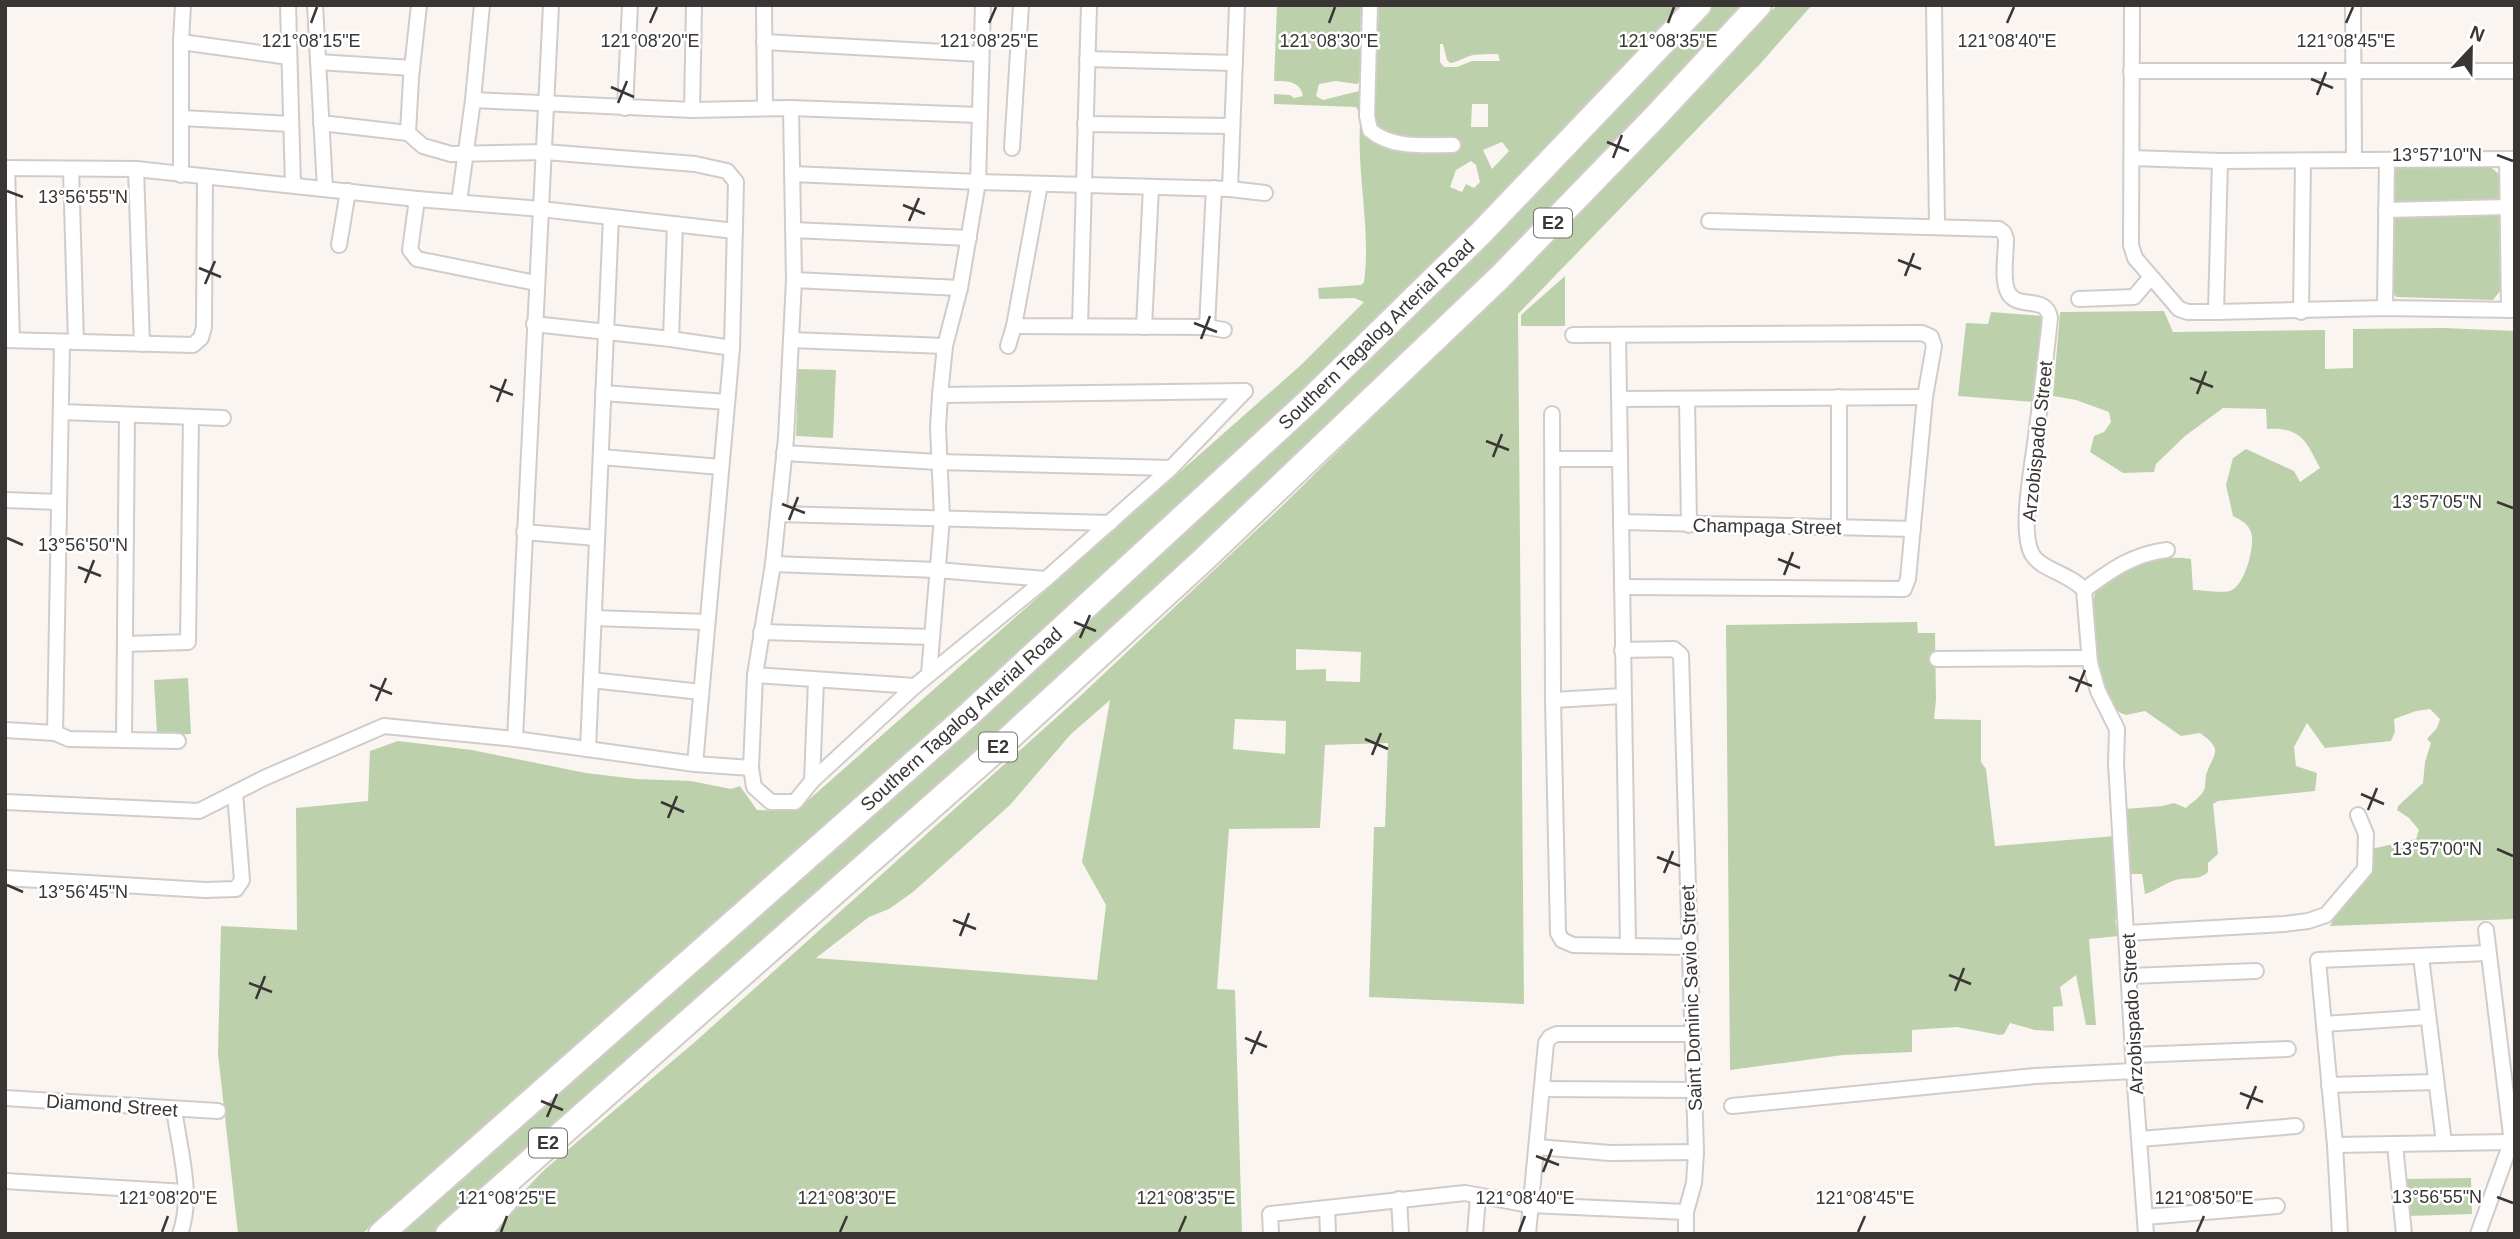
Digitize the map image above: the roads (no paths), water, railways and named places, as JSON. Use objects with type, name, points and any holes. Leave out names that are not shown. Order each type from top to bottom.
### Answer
[{"type":"highway","name":"Southern Tagalog Arterial Road","points":[[381,1234],[966,717],[1231,474],[1480,233],[1699,5]]},
{"type":"highway","name":"E2","points":[[447,1234],[1008,738],[1339,433],[1510,267],[1759,5]]},
{"type":"highway","points":[[477,1234],[527,1177],[579,1129],[651,1055]]},
{"type":"street","points":[[181,175],[181,42],[184,5]]},
{"type":"street","points":[[288,5],[293,185]]},
{"type":"street","points":[[315,5],[325,188]]},
{"type":"street","points":[[408,133],[419,5]]},
{"type":"street","points":[[460,202],[482,5]]},
{"type":"street","points":[[515,739],[551,5]]},
{"type":"street","points":[[625,108],[631,5]]},
{"type":"street","points":[[692,110],[694,5]]},
{"type":"street","points":[[764,5],[765,107]]},
{"type":"street","points":[[929,674],[942,518],[940,394],[945,346],[960,288],[978,182],[983,5]]},
{"type":"street","points":[[1012,148],[1021,5]]},
{"type":"street","points":[[1080,326],[1082,185],[1090,5]]},
{"type":"street","points":[[1230,189],[1237,5]]},
{"type":"street","points":[[1370,5],[1367,116],[1370,130],[1395,142],[1453,145]]},
{"type":"street","points":[[1934,5],[1937,226]]},
{"type":"street","points":[[2132,5],[2131,245],[2135,258],[2179,309],[2188,312],[2512,310],[2507,207],[2511,159],[2220,161],[2132,158]]},
{"type":"street","points":[[2353,5],[2354,159]]},
{"type":"street","points":[[181,42],[289,57]]},
{"type":"street","points":[[764,42],[981,54]]},
{"type":"street","points":[[1087,59],[1235,63]]},
{"type":"street","points":[[318,62],[412,68]]},
{"type":"street","points":[[2131,71],[2515,71]]},
{"type":"street","points":[[473,100],[692,110],[765,107],[979,115]]},
{"type":"street","points":[[791,108],[794,280],[791,340],[773,564],[755,675],[751,768],[754,787],[772,803],[795,802],[812,781],[915,685],[1046,579],[1171,468],[1244,391],[940,394]]},
{"type":"street","points":[[182,118],[291,124]]},
{"type":"street","points":[[321,123],[408,133],[423,146],[452,155],[545,152],[695,164],[727,171],[736,181],[732,348],[695,764]]},
{"type":"street","points":[[1085,124],[1232,125]]},
{"type":"street","points":[[2385,309],[2387,160]]},
{"type":"street","points":[[2216,312],[2220,161]]},
{"type":"street","points":[[2301,312],[2303,161]]},
{"type":"street","points":[[205,178],[204,327],[201,338],[193,345],[9,340],[6,168],[136,169],[734,231]]},
{"type":"street","points":[[55,733],[61,412],[69,342],[71,169]]},
{"type":"street","points":[[136,169],[142,344]]},
{"type":"street","points":[[792,174],[1214,188],[1265,193]]},
{"type":"street","points":[[1008,346],[1040,184]]},
{"type":"street","points":[[1144,327],[1152,187]]},
{"type":"street","points":[[1207,327],[1214,188]]},
{"type":"street","points":[[339,245],[348,191]]},
{"type":"street","points":[[417,199],[410,250],[417,259],[536,282]]},
{"type":"street","points":[[2386,210],[2507,207]]},
{"type":"street","points":[[588,749],[611,217]]},
{"type":"street","name":"Arzobispado Street","points":[[1709,221],[1990,227],[2001,230],[2006,239],[2008,293],[2020,302],[2041,305],[2049,311],[2029,484],[2029,544],[2038,561],[2073,579],[2084,590],[2089,658],[2098,691],[2117,729],[2118,802],[2146,1234]]},
{"type":"street","points":[[671,339],[675,224]]},
{"type":"street","points":[[793,230],[969,238]]},
{"type":"street","points":[[2079,299],[2134,297],[2150,278]]},
{"type":"street","points":[[794,280],[960,288]]},
{"type":"street","points":[[534,324],[732,348]]},
{"type":"street","points":[[1014,326],[1207,327],[1224,330]]},
{"type":"street","points":[[1573,335],[1922,333],[1931,337],[1934,346],[1925,397],[1908,583],[1900,590],[1622,587]]},
{"type":"street","points":[[1618,335],[1628,945]]},
{"type":"street","points":[[791,340],[945,346]]},
{"type":"street","points":[[603,393],[727,402]]},
{"type":"street","points":[[1839,397],[1839,528]]},
{"type":"street","points":[[1620,399],[1925,397]]},
{"type":"street","points":[[1687,399],[1689,525]]},
{"type":"street","points":[[61,412],[223,418]]},
{"type":"street","points":[[1552,414],[1553,700],[1558,933],[1562,940],[1573,945],[1689,947]]},
{"type":"street","points":[[124,740],[127,415]]},
{"type":"street","points":[[125,644],[188,642],[191,417]]},
{"type":"street","points":[[784,453],[939,462],[1171,468]]},
{"type":"street","points":[[601,457],[721,467]]},
{"type":"street","points":[[1553,459],[1619,459]]},
{"type":"street","points":[[5,500],[59,502]]},
{"type":"street","points":[[778,514],[1110,523]]},
{"type":"street","name":"Champaga Street","points":[[1621,522],[1913,529]]},
{"type":"street","points":[[524,532],[597,538]]},
{"type":"street","points":[[2084,590],[2120,563],[2150,552],[2167,550]]},
{"type":"street","points":[[773,564],[937,570],[1046,579]]},
{"type":"street","points":[[594,618],[708,622]]},
{"type":"street","points":[[761,632],[931,637]]},
{"type":"street","name":"Saint Dominic Savio Street","points":[[1622,650],[1674,649],[1681,655],[1696,1152],[1694,1188],[1686,1212],[1686,1234]]},
{"type":"street","points":[[1937,659],[2089,658]]},
{"type":"street","points":[[755,675],[816,681],[915,685]]},
{"type":"street","points":[[591,680],[701,692]]},
{"type":"street","points":[[812,781],[816,681]]},
{"type":"street","points":[[1553,700],[1623,696]]},
{"type":"street","points":[[5,802],[200,811],[384,726],[515,739],[695,764],[751,768]]},
{"type":"street","points":[[5,730],[55,733],[69,739],[178,741]]},
{"type":"street","points":[[5,877],[205,890],[236,889],[242,880],[235,793]]},
{"type":"street","points":[[2127,933],[2284,924],[2326,915],[2365,869],[2366,834],[2358,815]]},
{"type":"street","points":[[2477,1234],[2510,1142],[2511,1127],[2486,930]]},
{"type":"street","points":[[2340,1234],[2317,965],[2319,959],[2488,953]]},
{"type":"street","points":[[2421,957],[2444,1143]]},
{"type":"street","points":[[2130,976],[2256,971]]},
{"type":"street","points":[[2324,1024],[2428,1017]]},
{"type":"street","points":[[1528,1234],[1546,1042],[1553,1035],[1691,1034]]},
{"type":"street","points":[[2133,1055],[2288,1049]]},
{"type":"street","points":[[1732,1106],[2035,1076],[2134,1071]]},
{"type":"street","points":[[2329,1085],[2435,1082]]},
{"type":"street","points":[[1542,1089],[1694,1090]]},
{"type":"street","name":"Diamond Street","points":[[5,1098],[218,1111]]},
{"type":"street","points":[[174,1109],[185,1192],[184,1224],[180,1234]]},
{"type":"street","points":[[2140,1139],[2295,1126]]},
{"type":"street","points":[[2334,1145],[2510,1142]]},
{"type":"street","points":[[2395,1145],[2404,1234]]},
{"type":"street","points":[[1537,1147],[1610,1153],[1696,1152]]},
{"type":"street","points":[[5,1181],[185,1192]]},
{"type":"street","points":[[1271,1234],[1270,1214],[1465,1193],[1530,1205],[1686,1212]]},
{"type":"street","points":[[1475,1234],[1478,1197]]},
{"type":"street","points":[[1399,1199],[1401,1234]]},
{"type":"street","points":[[2145,1217],[2277,1206]]},
{"type":"street","points":[[1327,1208],[1328,1234]]}]
